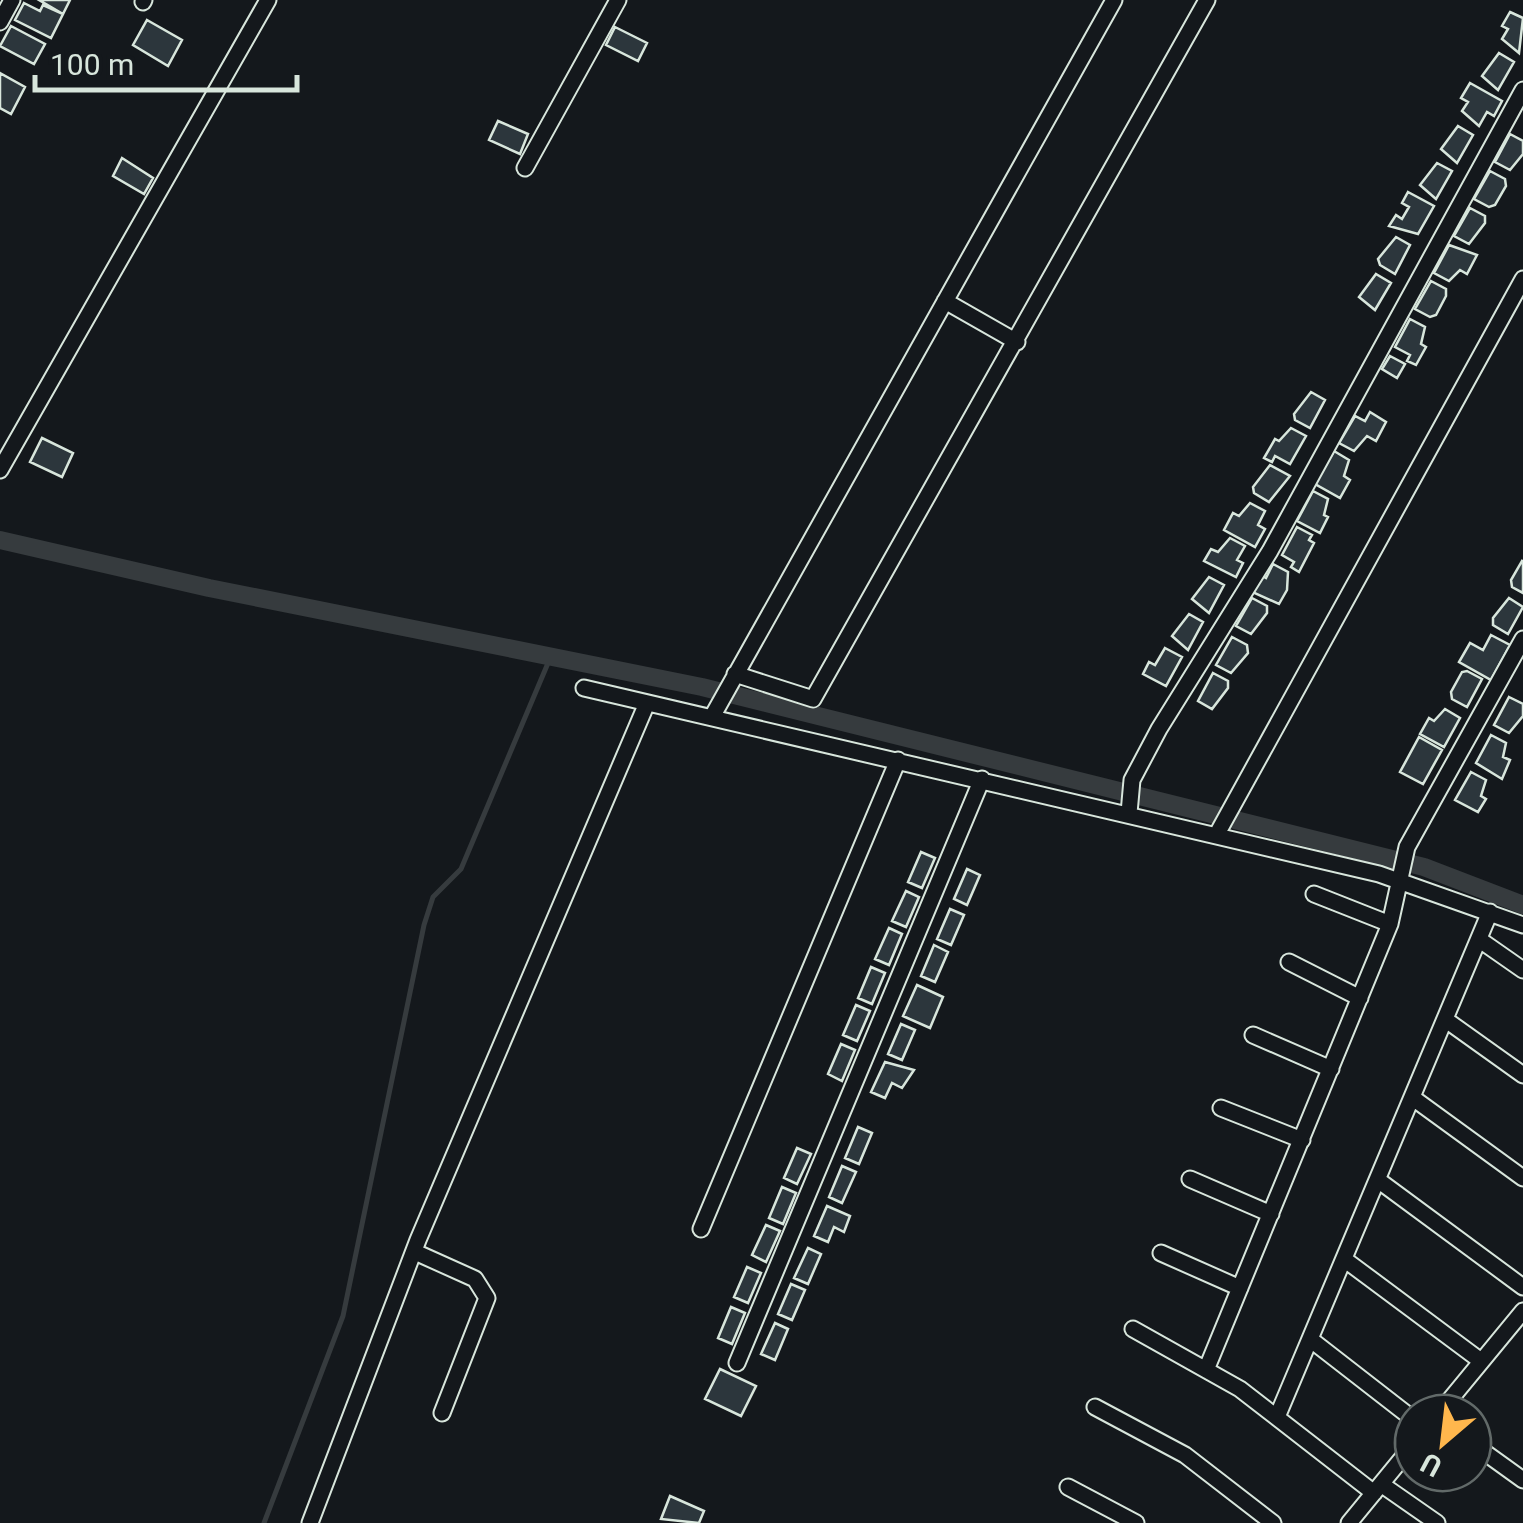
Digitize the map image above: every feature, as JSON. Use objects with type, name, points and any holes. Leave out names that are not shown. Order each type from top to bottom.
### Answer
[{"type":"street","points":[[0,22],[12,0]]},
{"type":"street","points":[[0,470],[268,0]]},
{"type":"street","points":[[525,168],[618,0]]},
{"type":"street","points":[[714,713],[1114,0]]},
{"type":"street","points":[[733,677],[813,699],[1207,0]]},
{"type":"street","points":[[1129,812],[1132,780],[1270,550],[1523,90]]},
{"type":"street","points":[[1217,833],[1523,279]]},
{"type":"street","points":[[946,301],[1017,342]]},
{"type":"street","points":[[1206,1370],[1390,924],[1406,847],[1523,639]]},
{"type":"street","points":[[584,688],[714,713],[1400,879],[1523,925]]},
{"type":"street","points":[[310,1523],[415,1252],[647,703]]},
{"type":"street","points":[[701,1229],[898,760]]},
{"type":"street","points":[[737,1363],[982,779]]},
{"type":"street","points":[[1314,894],[1390,924]]},
{"type":"street","points":[[1277,1417],[1490,912]]},
{"type":"street","points":[[1480,940],[1523,970]]},
{"type":"street","points":[[1288,962],[1360,998]]},
{"type":"street","points":[[1446,1020],[1523,1076]]},
{"type":"street","points":[[1254,1035],[1332,1068]]},
{"type":"street","points":[[1413,1098],[1523,1178]]},
{"type":"street","points":[[1221,1108],[1302,1140]]},
{"type":"street","points":[[1190,1179],[1271,1214]]},
{"type":"street","points":[[1378,1180],[1523,1287]]},
{"type":"street","points":[[415,1252],[475,1279],[487,1298],[442,1413]]},
{"type":"street","points":[[1161,1254],[1240,1288]]},
{"type":"street","points":[[1344,1258],[1482,1362]]},
{"type":"street","points":[[1456,1393],[1523,1312]]},
{"type":"street","points":[[1133,1330],[1206,1370],[1377,1488],[1437,1523]]},
{"type":"street","points":[[1310,1338],[1393,1403]]},
{"type":"street","points":[[1094,1407],[1185,1455],[1273,1523]]},
{"type":"street","points":[[1493,1458],[1523,1480]]},
{"type":"street","points":[[1349,1523],[1393,1469]]},
{"type":"street","points":[[1068,1487],[1135,1523]]},
{"type":"building","points":[[39,0],[70,0],[63,14]]},
{"type":"building","points":[[24,3],[40,11],[43,5],[63,14],[51,38],[15,20]]},
{"type":"building","points":[[1510,12],[1523,18],[1519,53],[1502,39],[1508,29],[1502,26]]},
{"type":"building","points":[[147,20],[182,40],[168,66],[133,45]]},
{"type":"building","points":[[11,26],[45,44],[34,64],[0,46]]},
{"type":"building","points":[[615,27],[647,43],[638,61],[606,45]]},
{"type":"building","points":[[1499,53],[1514,62],[1498,90],[1482,76]]},
{"type":"building","points":[[0,73],[25,87],[11,114],[0,108]]},
{"type":"building","points":[[1470,83],[1502,101],[1494,116],[1487,112],[1479,126],[1462,111],[1468,102],[1461,98]]},
{"type":"building","points":[[498,121],[528,134],[520,154],[489,140]]},
{"type":"building","points":[[1458,126],[1473,135],[1457,163],[1441,149]]},
{"type":"building","points":[[1510,134],[1523,141],[1523,154],[1510,170],[1495,162]]},
{"type":"building","points":[[122,158],[153,178],[144,194],[113,176]]},
{"type":"building","points":[[1437,163],[1452,171],[1436,199],[1420,185]]},
{"type":"building","points":[[1490,171],[1505,179],[1506,186],[1495,205],[1489,207],[1474,199]]},
{"type":"building","points":[[1408,192],[1434,206],[1418,234],[1389,226],[1396,215],[1402,219],[1409,207],[1402,203]]},
{"type":"building","points":[[1470,208],[1485,216],[1485,223],[1469,244],[1454,236]]},
{"type":"building","points":[[1396,237],[1410,245],[1395,274],[1380,265],[1378,259]]},
{"type":"building","points":[[1449,245],[1477,255],[1467,274],[1460,270],[1449,281],[1434,273]]},
{"type":"building","points":[[1376,274],[1391,283],[1375,310],[1359,297]]},
{"type":"building","points":[[1431,281],[1446,289],[1446,296],[1436,315],[1430,317],[1415,309]]},
{"type":"building","points":[[1410,319],[1425,327],[1421,344],[1426,347],[1416,365],[1407,361],[1410,355],[1395,347]]},
{"type":"building","points":[[1390,356],[1405,364],[1397,378],[1382,369]]},
{"type":"building","points":[[1311,392],[1325,400],[1310,428],[1295,420],[1294,414]]},
{"type":"building","points":[[1370,412],[1386,422],[1376,441],[1367,436],[1354,451],[1339,443],[1355,416],[1365,421]]},
{"type":"building","points":[[1291,428],[1306,436],[1290,464],[1275,456],[1272,462],[1264,458],[1275,439],[1279,441]]},
{"type":"building","points":[[42,438],[73,453],[62,477],[30,462]]},
{"type":"building","points":[[1334,451],[1349,460],[1344,476],[1350,480],[1340,498],[1315,484]]},
{"type":"building","points":[[1270,465],[1290,476],[1269,502],[1254,493],[1253,487]]},
{"type":"building","points":[[1313,491],[1328,499],[1324,515],[1328,517],[1320,533],[1297,521]]},
{"type":"building","points":[[1250,503],[1265,511],[1258,525],[1265,529],[1255,547],[1224,530],[1233,513],[1239,516]]},
{"type":"building","points":[[1297,527],[1312,535],[1309,540],[1314,543],[1299,572],[1291,567],[1294,562],[1282,555]]},
{"type":"building","points":[[1230,538],[1245,546],[1237,560],[1243,563],[1236,577],[1204,561],[1211,549],[1218,552]]},
{"type":"building","points":[[1522,561],[1523,593],[1512,587],[1511,580]]},
{"type":"building","points":[[1273,564],[1288,572],[1287,590],[1279,604],[1250,591],[1259,574],[1266,578]]},
{"type":"building","points":[[1209,577],[1224,585],[1209,613],[1192,599]]},
{"type":"building","points":[[1252,598],[1267,606],[1267,613],[1251,634],[1236,626]]},
{"type":"building","points":[[1509,598],[1523,607],[1508,634],[1493,625],[1493,618]]},
{"type":"building","points":[[1189,614],[1203,622],[1188,650],[1172,636]]},
{"type":"building","points":[[1491,635],[1510,645],[1491,680],[1459,662],[1470,643],[1483,650]]},
{"type":"building","points":[[1232,637],[1247,645],[1248,653],[1231,673],[1216,665]]},
{"type":"building","points":[[1165,648],[1182,657],[1166,686],[1143,674],[1149,662],[1155,665]]},
{"type":"building","points":[[1462,672],[1482,679],[1467,707],[1452,699],[1451,692]]},
{"type":"building","points":[[1213,673],[1228,681],[1228,688],[1212,709],[1198,701]]},
{"type":"building","points":[[1509,697],[1523,704],[1523,716],[1509,733],[1494,725]]},
{"type":"building","points":[[1445,709],[1460,718],[1444,747],[1420,734],[1429,718],[1434,721]]},
{"type":"building","points":[[1491,735],[1506,743],[1503,757],[1510,760],[1502,779],[1476,763]]},
{"type":"building","points":[[1419,737],[1442,750],[1423,784],[1400,772]]},
{"type":"building","points":[[1471,772],[1486,780],[1481,796],[1486,799],[1478,812],[1455,800]]},
{"type":"building","points":[[921,852],[935,858],[922,888],[908,882]]},
{"type":"building","points":[[967,869],[980,875],[967,905],[954,899]]},
{"type":"building","points":[[906,891],[919,897],[906,927],[892,921]]},
{"type":"building","points":[[950,909],[964,915],[951,945],[937,939]]},
{"type":"building","points":[[889,928],[902,934],[889,965],[875,959]]},
{"type":"building","points":[[934,945],[948,952],[935,982],[921,976]]},
{"type":"building","points":[[871,967],[885,973],[872,1004],[858,998]]},
{"type":"building","points":[[917,985],[943,997],[930,1028],[903,1016]]},
{"type":"building","points":[[856,1005],[870,1011],[857,1041],[843,1035]]},
{"type":"building","points":[[901,1024],[915,1030],[902,1060],[888,1054]]},
{"type":"building","points":[[841,1044],[855,1050],[842,1081],[828,1074]]},
{"type":"building","points":[[885,1062],[914,1070],[902,1088],[892,1083],[885,1098],[871,1092]]},
{"type":"building","points":[[858,1127],[872,1133],[859,1164],[845,1158]]},
{"type":"building","points":[[797,1148],[811,1154],[797,1184],[784,1178]]},
{"type":"building","points":[[842,1166],[856,1172],[842,1203],[829,1197]]},
{"type":"building","points":[[782,1187],[796,1193],[783,1224],[769,1218]]},
{"type":"building","points":[[827,1206],[850,1216],[844,1232],[834,1227],[828,1242],[814,1236]]},
{"type":"building","points":[[766,1225],[780,1231],[766,1262],[752,1255]]},
{"type":"building","points":[[808,1248],[821,1254],[808,1284],[794,1278]]},
{"type":"building","points":[[747,1267],[761,1273],[748,1303],[734,1297]]},
{"type":"building","points":[[791,1284],[805,1290],[792,1320],[778,1314]]},
{"type":"building","points":[[731,1307],[745,1313],[732,1344],[718,1338]]},
{"type":"building","points":[[775,1323],[788,1329],[775,1360],[761,1354]]},
{"type":"building","points":[[720,1369],[756,1386],[741,1416],[705,1399]]},
{"type":"building","points":[[670,1496],[704,1511],[699,1523],[661,1519]]},
{"type":"waterway","points":[[0,540],[209,588],[702,687],[1424,867],[1523,905]]},
{"type":"waterway","points":[[264,1523],[343,1316],[433,897],[461,869],[551,656]]}]
